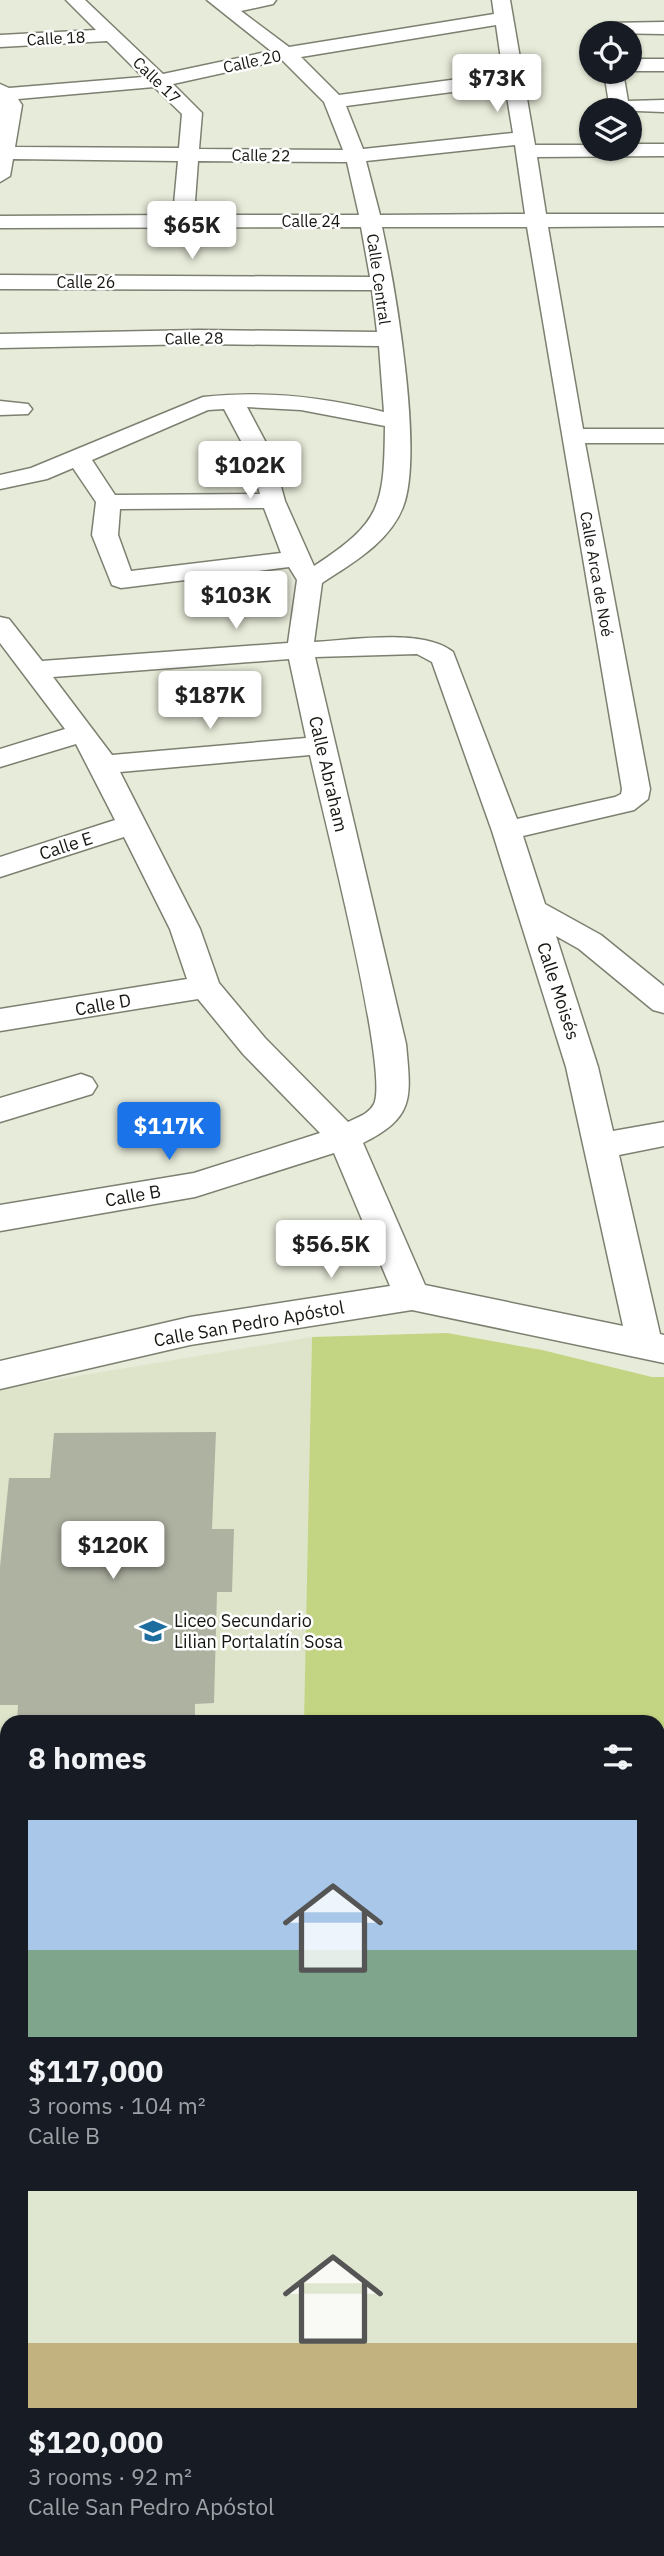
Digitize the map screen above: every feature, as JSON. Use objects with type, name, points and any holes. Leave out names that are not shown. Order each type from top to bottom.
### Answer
[{"type":"street","name":"Calle 17","points":[[75,0],[192,113],[183,221]]},
{"type":"street","points":[[221,4],[267,0]]},
{"type":"street","name":"Calle Central","points":[[221,4],[283,54],[334,102],[357,156],[383,284],[399,468],[391,505],[368,541],[303,569]]},
{"type":"street","name":"Calle 20","points":[[1,93],[159,81],[502,9]]},
{"type":"street","name":"Calle Arca de Noé","points":[[502,9],[511,78],[539,219],[572,436],[636,789],[634,799],[624,804],[507,831]]},
{"type":"street","points":[[604,10],[606,21]]},
{"type":"street","points":[[642,29],[664,28]]},
{"type":"street","name":"Calle 18","points":[[0,41],[112,35]]},
{"type":"street","points":[[642,65],[664,65]]},
{"type":"street","points":[[334,102],[511,78]]},
{"type":"street","points":[[0,177],[12,105],[1,93]]},
{"type":"street","points":[[642,107],[664,106]]},
{"type":"street","name":"Calle 22","points":[[3,153],[357,156],[523,145],[579,148]]},
{"type":"street","name":"Calle 22","points":[[642,150],[664,150]]},
{"type":"street","name":"Calle 24","points":[[0,222],[664,220]]},
{"type":"street","name":"Calle 26","points":[[0,282],[383,284]]},
{"type":"street","name":"Calle 28","points":[[0,341],[199,337],[387,339]]},
{"type":"street","points":[[0,482],[38,474],[203,404],[231,400],[299,401],[396,422]]},
{"type":"street","name":"Calle Abraham","points":[[231,400],[260,454],[270,481],[273,501],[303,569],[300,650],[390,1044],[393,1076],[391,1105],[379,1121],[344,1138]]},
{"type":"street","points":[[572,436],[664,436]]},
{"type":"street","points":[[79,458],[108,502],[105,535],[121,580],[303,569]]},
{"type":"street","points":[[108,502],[273,501]]},
{"type":"street","points":[[0,625],[83,733],[103,765],[185,929],[205,987],[254,1046],[344,1138],[412,1296]]},
{"type":"street","name":"Calle Moisés","points":[[300,650],[417,646],[434,650],[443,659],[507,831],[582,1067],[600,1146],[655,1347]]},
{"type":"street","points":[[34,670],[300,650]]},
{"type":"street","points":[[0,758],[83,733]]},
{"type":"street","points":[[103,765],[321,745]]},
{"type":"street","name":"Calle E","points":[[0,867],[132,824]]},
{"type":"street","points":[[532,910],[590,942],[664,1002]]},
{"type":"street","name":"Calle D","points":[[0,1020],[205,987]]},
{"type":"street","points":[[0,1110],[81,1086]]},
{"type":"street","points":[[600,1146],[664,1134]]},
{"type":"street","name":"Calle B","points":[[0,1217],[195,1185],[344,1138]]},
{"type":"street","name":"Calle San Pedro Apóstol","points":[[0,1375],[190,1331],[412,1296],[655,1347]]},
{"type":"shaded area","name":"Liceo Secundario Lilian Portalatín Sosa","points":[[312,1337],[304,1715],[0,1715],[0,1389]]},
{"type":"green space","points":[[447,1333],[542,1350],[652,1377],[664,1377],[664,1715],[304,1715],[312,1337]]},
{"type":"building","points":[[216,1432],[212,1529],[234,1529],[232,1592],[217,1592],[214,1703],[195,1704],[195,1715],[17,1715],[18,1705],[0,1705],[0,1567],[9,1478],[50,1478],[54,1433]]},
{"type":"place","name":"Liceo Secundario Lilian Portalatín Sosa","points":[[153,1631]]}]
